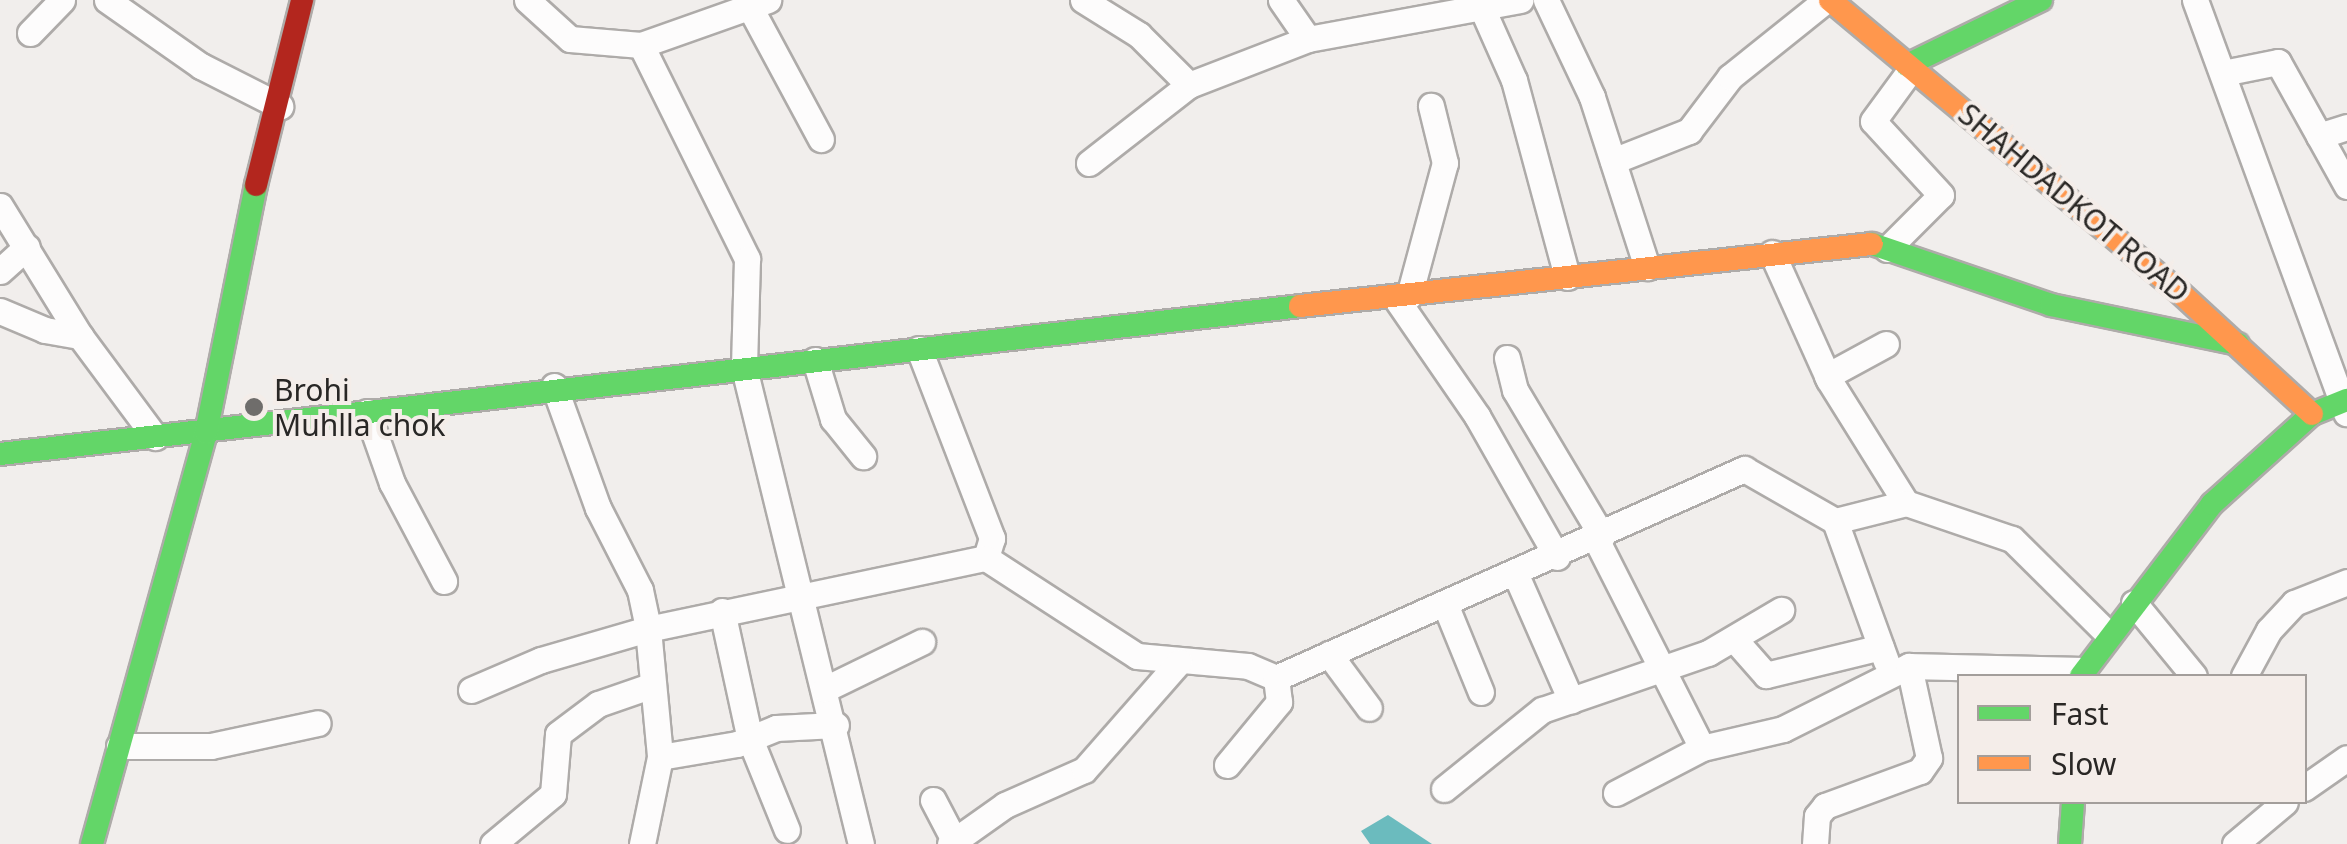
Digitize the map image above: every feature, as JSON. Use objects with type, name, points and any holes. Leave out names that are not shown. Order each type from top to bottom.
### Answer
[{"type":"main road","points":[[92,844],[206,434],[246,226],[280,106],[302,0]]},
{"type":"main road","name":"SHAHDADKOT ROAD","points":[[1828,0],[2238,344],[2312,414]]},
{"type":"main road","points":[[1909,67],[2041,0]]},
{"type":"main road","points":[[0,454],[206,434],[554,386],[1873,244],[2050,305],[2238,344]]},
{"type":"main road","points":[[2082,673],[2108,634],[2212,504],[2312,414],[2345,406]]},
{"type":"main road","points":[[2070,844],[2073,804]]},
{"type":"street","points":[[30,33],[62,0]]},
{"type":"street","points":[[107,0],[201,66],[280,106]]},
{"type":"street","points":[[527,0],[570,39],[641,45],[756,2],[820,139]]},
{"type":"street","points":[[1082,0],[1139,35],[1189,86]]},
{"type":"street","points":[[1282,0],[1308,39]]},
{"type":"street","points":[[1090,163],[1189,86],[1308,39],[1520,0]]},
{"type":"street","points":[[1546,0],[1577,56],[1647,267]]},
{"type":"street","points":[[1613,160],[1688,131],[1730,76],[1828,0]]},
{"type":"street","points":[[2194,0],[2345,406]]},
{"type":"street","points":[[1481,6],[1520,98],[1568,276]]},
{"type":"street","points":[[641,45],[747,260],[744,368],[800,600],[836,726],[860,844]]},
{"type":"street","points":[[2223,73],[2278,62],[2347,186]]},
{"type":"street","points":[[1887,249],[1941,195],[1873,120],[1909,67]]},
{"type":"street","points":[[1430,106],[1445,163],[1402,296],[1477,416],[1557,558]]},
{"type":"street","points":[[2318,136],[2347,127]]},
{"type":"street","points":[[0,206],[26,234],[80,336],[156,437]]},
{"type":"street","points":[[0,272],[26,234]]},
{"type":"street","points":[[1772,253],[1827,376],[1906,503]]},
{"type":"street","points":[[0,310],[80,336]]},
{"type":"street","points":[[1827,376],[1886,344]]},
{"type":"street","points":[[919,349],[992,538],[986,558]]},
{"type":"street","points":[[1507,358],[1515,390],[1599,537],[1657,671],[1702,748]]},
{"type":"street","points":[[815,360],[833,419],[862,456]]},
{"type":"street","points":[[554,386],[598,508],[640,590],[648,629],[650,686],[660,757],[642,844]]},
{"type":"street","points":[[367,412],[392,484],[444,581]]},
{"type":"street","points":[[471,690],[541,660],[722,610],[800,600],[986,558],[1137,656],[1248,666],[1276,678],[1557,558],[1744,470],[1835,521],[1881,646],[1900,670],[1929,758],[1920,770],[1825,806],[1816,816],[1813,843]]},
{"type":"street","points":[[1835,521],[1906,503],[2012,539],[2108,634]]},
{"type":"street","points":[[1516,574],[1571,700]]},
{"type":"street","points":[[2245,674],[2269,630],[2294,602],[2347,582]]},
{"type":"street","points":[[2134,603],[2192,674]]},
{"type":"street","points":[[1445,604],[1480,692]]},
{"type":"street","points":[[722,610],[750,738],[787,830]]},
{"type":"street","points":[[1444,788],[1521,724],[1571,700],[1735,640],[1782,610]]},
{"type":"street","points":[[1735,640],[1766,675],[1881,646]]},
{"type":"street","points":[[826,689],[922,642]]},
{"type":"street","points":[[1328,654],[1369,708]]},
{"type":"street","points":[[933,800],[954,843],[1005,805],[1084,770],[1180,662]]},
{"type":"street","points":[[1616,792],[1702,748],[1783,729],[1900,670],[2082,673]]},
{"type":"street","points":[[1227,765],[1278,702],[1276,678]]},
{"type":"street","points":[[494,844],[553,794],[558,734],[598,704],[650,686]]},
{"type":"street","points":[[120,746],[211,746],[318,724]]},
{"type":"street","points":[[660,757],[750,738],[776,728],[836,726]]},
{"type":"street","points":[[2307,786],[2347,758]]},
{"type":"street","points":[[2236,844],[2283,804]]},
{"type":"water","points":[[1388,815],[1432,844],[1370,844],[1361,831]]},
{"type":"traffic: fast","points":[[1907,65],[2041,0]]},
{"type":"traffic: fast","points":[[92,844],[206,433],[256,185]]},
{"type":"traffic: fast","points":[[1872,244],[2051,305],[2238,344]]},
{"type":"traffic: fast","points":[[0,454],[1300,306]]},
{"type":"traffic: fast","points":[[2083,674],[2212,504],[2312,414],[2347,400]]},
{"type":"traffic: fast","points":[[2070,844],[2073,804]]},
{"type":"traffic: slow","points":[[1830,0],[2175,288],[2312,414]]},
{"type":"traffic: slow","points":[[1300,306],[1872,244]]},
{"type":"traffic: jam","points":[[256,185],[302,0]]},
{"type":"place","name":"Brohi Muhlla chok","points":[[254,407]]}]
